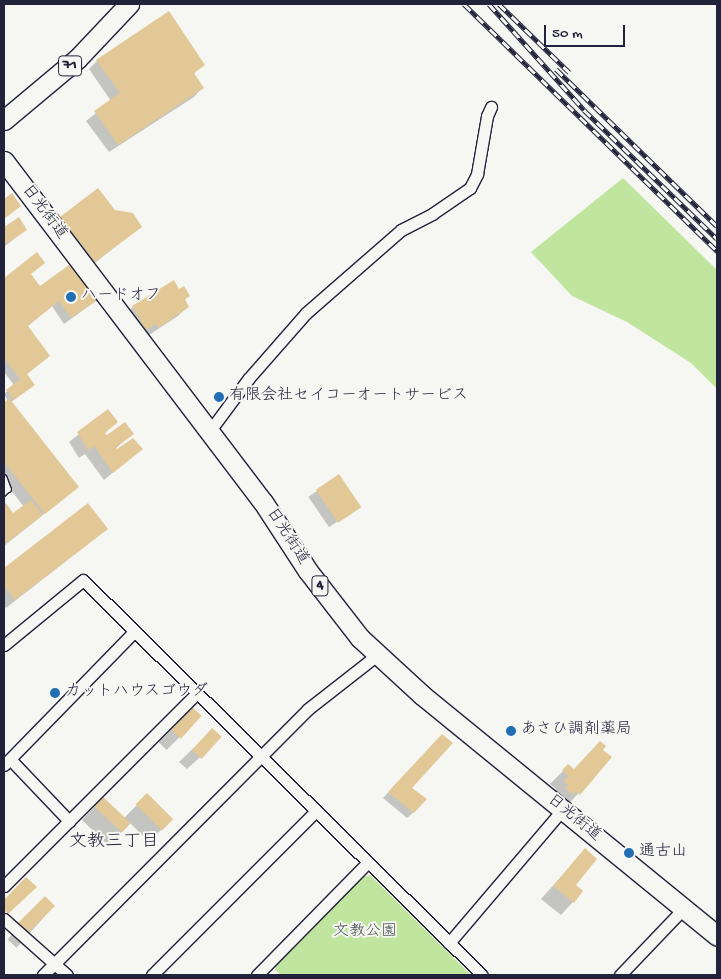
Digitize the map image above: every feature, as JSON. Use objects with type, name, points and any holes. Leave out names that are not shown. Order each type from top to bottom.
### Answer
[{"type":"main road","name":"71","points":[[4,120],[77,59],[129,4]]},
{"type":"main road","name":"日光街道","points":[[4,161],[263,502],[308,571],[347,622],[377,656],[717,936]]},
{"type":"street","points":[[209,432],[249,378],[306,313],[401,230],[432,214],[470,188],[477,174],[487,116],[491,107]]},
{"type":"street","points":[[4,645],[83,580],[482,975]]},
{"type":"street","points":[[69,821],[7,762],[134,632]]},
{"type":"street","points":[[43,975],[308,708],[377,656]]},
{"type":"street","points":[[4,886],[197,693]]},
{"type":"street","points":[[152,975],[316,810]]},
{"type":"street","points":[[449,942],[562,810]]},
{"type":"street","points":[[257,975],[270,971],[368,862]]},
{"type":"street","points":[[620,975],[684,908]]},
{"type":"street","points":[[4,919],[67,975]]},
{"type":"lane","points":[[4,478],[8,489],[4,493]]},
{"type":"green space","points":[[623,178],[717,270],[717,389],[691,363],[627,322],[572,296],[531,252]]},
{"type":"green space","name":"文教公園","points":[[370,875],[471,975],[281,975],[275,970],[277,961],[363,877]]},
{"type":"building","points":[[169,11],[205,65],[194,73],[204,88],[118,145],[94,111],[120,93],[96,60]]},
{"type":"building","points":[[98,188],[115,210],[133,213],[142,227],[95,262],[60,217]]},
{"type":"building","points":[[12,193],[21,206],[4,219],[4,199]]},
{"type":"building","points":[[19,217],[27,230],[4,245],[4,227]]},
{"type":"building","points":[[37,252],[45,263],[31,274],[40,286],[76,260],[105,295],[71,318],[59,301],[28,326],[50,356],[27,374],[35,385],[14,400],[6,390],[20,379],[4,358],[4,278]]},
{"type":"building","points":[[174,280],[179,289],[184,286],[190,296],[185,299],[189,307],[158,328],[156,324],[146,330],[132,306]]},
{"type":"building","points":[[9,398],[79,487],[45,514],[4,462],[4,403]]},
{"type":"building","points":[[108,409],[118,422],[105,433],[107,435],[125,422],[134,434],[116,447],[117,449],[133,438],[143,449],[113,473],[94,446],[88,450],[77,432]]},
{"type":"building","points":[[339,474],[361,507],[338,523],[316,490]]},
{"type":"building","points":[[31,500],[43,515],[4,545],[4,505],[6,503],[13,513]]},
{"type":"building","points":[[88,503],[108,529],[15,600],[4,585],[4,568]]},
{"type":"building","points":[[192,707],[202,716],[181,739],[171,730]]},
{"type":"building","points":[[212,728],[222,737],[202,759],[192,750]]},
{"type":"building","points":[[442,734],[453,743],[412,788],[427,799],[414,813],[388,792]]},
{"type":"building","points":[[600,741],[606,746],[603,750],[612,757],[580,795],[576,791],[573,795],[565,788],[568,785],[564,781],[568,776],[562,770],[568,764],[574,769]]},
{"type":"building","points":[[147,793],[173,819],[162,830],[136,804]]},
{"type":"building","points":[[103,797],[131,823],[122,832],[94,807]]},
{"type":"building","points":[[585,848],[597,859],[576,885],[583,891],[574,903],[553,886]]},
{"type":"building","points":[[26,877],[37,887],[8,914],[4,910],[4,900]]},
{"type":"building","points":[[45,896],[55,906],[27,934],[17,924]]},
{"type":"railway","points":[[464,4],[717,251]]},
{"type":"railway","points":[[489,4],[584,110],[717,239]]},
{"type":"railway","points":[[499,4],[569,72]]},
{"type":"railway","points":[[556,69],[717,226]]},
{"type":"place","name":"ハードオフ","points":[[71,297]]},
{"type":"place","name":"有限会社セイコーオートサービス","points":[[219,397]]},
{"type":"place","name":"カットハウスゴウダ","points":[[55,693]]},
{"type":"place","name":"あさひ調剤薬局","points":[[511,731]]},
{"type":"place","name":"通古山","points":[[629,853]]},
{"type":"district","name":"文教三丁目","points":[[114,843]]}]
